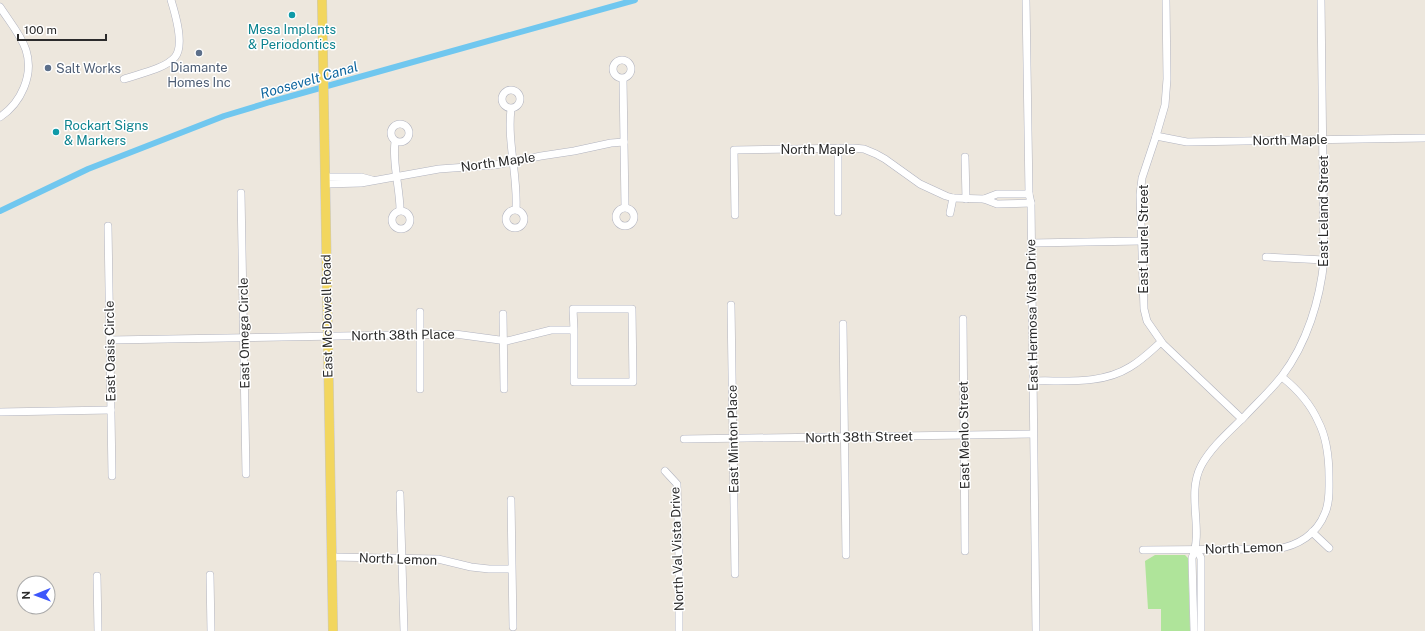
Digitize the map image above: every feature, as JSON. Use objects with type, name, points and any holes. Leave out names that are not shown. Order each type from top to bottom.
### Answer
[{"type":"main road","name":"East McDowell Road","points":[[322,0],[333,631]]},
{"type":"street","points":[[124,79],[164,66],[176,57],[179,44],[178,26],[171,0]]},
{"type":"street","name":"East Hermosa Vista Drive","points":[[1026,0],[1029,194],[1031,203],[1032,243],[1036,631]]},
{"type":"street","name":"East Laurel Street","points":[[1166,0],[1167,86],[1165,105],[1142,178],[1140,195],[1144,309],[1147,321],[1161,342],[1242,419]]},
{"type":"street","name":"East Leland Street","points":[[1201,631],[1200,558],[1196,549],[1195,496],[1197,477],[1200,468],[1214,448],[1282,377],[1305,336],[1320,288],[1324,260],[1321,0]]},
{"type":"street","points":[[0,8],[26,49],[28,68],[20,97],[9,111],[0,117]]},
{"type":"street","points":[[623,79],[625,207]]},
{"type":"street","points":[[511,109],[510,134],[516,189],[516,209]]},
{"type":"street","name":"North Maple","points":[[1156,136],[1187,142],[1425,138]]},
{"type":"street","points":[[395,142],[394,150],[400,210]]},
{"type":"street","name":"North Maple","points":[[325,180],[361,183],[439,169],[481,166],[624,142]]},
{"type":"street","points":[[838,148],[838,212]]},
{"type":"street","name":"North Maple","points":[[735,215],[734,150],[853,148],[885,158],[920,184],[935,192],[953,198],[984,199],[997,194],[1029,194]]},
{"type":"street","points":[[965,157],[966,199]]},
{"type":"street","name":"East Omega Circle","points":[[241,193],[246,474]]},
{"type":"street","points":[[950,213],[953,198]]},
{"type":"street","name":"North Maple","points":[[984,199],[997,204],[1031,203]]},
{"type":"street","name":"East Oasis Circle","points":[[108,226],[112,476]]},
{"type":"street","points":[[1032,243],[1141,241]]},
{"type":"street","points":[[1266,257],[1324,260]]},
{"type":"street","name":"East Minton Place","points":[[731,305],[734,574]]},
{"type":"street","points":[[573,309],[632,309],[633,382],[574,382],[574,330],[573,309]]},
{"type":"street","points":[[420,312],[420,390]]},
{"type":"street","points":[[503,314],[504,389]]},
{"type":"street","name":"East Menlo Street","points":[[962,319],[965,551]]},
{"type":"street","points":[[843,324],[846,554]]},
{"type":"street","name":"North 38th Place","points":[[110,340],[455,334],[507,341],[550,330],[574,330]]},
{"type":"street","points":[[1033,381],[1088,380],[1116,374],[1129,368],[1142,359],[1161,342]]},
{"type":"street","name":"North Lemon","points":[[1143,550],[1276,549],[1298,544],[1322,521],[1328,503],[1329,466],[1328,451],[1324,435],[1311,408],[1298,391],[1282,377]]},
{"type":"street","points":[[0,412],[111,410]]},
{"type":"street","name":"North 38th Street","points":[[684,439],[1033,434]]},
{"type":"street","name":"North Val Vista Drive","points":[[665,472],[677,484],[679,631]]},
{"type":"street","points":[[400,494],[404,631]]},
{"type":"street","points":[[511,500],[513,627]]},
{"type":"street","points":[[1312,532],[1329,548]]},
{"type":"street","name":"East Leland Street","points":[[1194,631],[1192,558],[1196,549]]},
{"type":"street","name":"North Lemon","points":[[332,557],[438,558],[471,567],[511,570]]},
{"type":"street","points":[[210,575],[211,631]]},
{"type":"street","points":[[97,576],[98,631]]},
{"type":"green space","points":[[1155,555],[1185,555],[1188,558],[1190,631],[1161,631],[1161,609],[1148,609],[1145,561]]},
{"type":"waterway","name":"Roosevelt Canal","points":[[0,211],[88,169],[224,116],[635,0]]},
{"type":"place","name":"Mesa Implants & Periodontics","points":[[292,15]]},
{"type":"place","name":"Diamante Homes Inc","points":[[199,53]]},
{"type":"place","name":"Salt Works","points":[[48,68]]},
{"type":"place","name":"Rockart Signs & Markers","points":[[56,132]]}]
